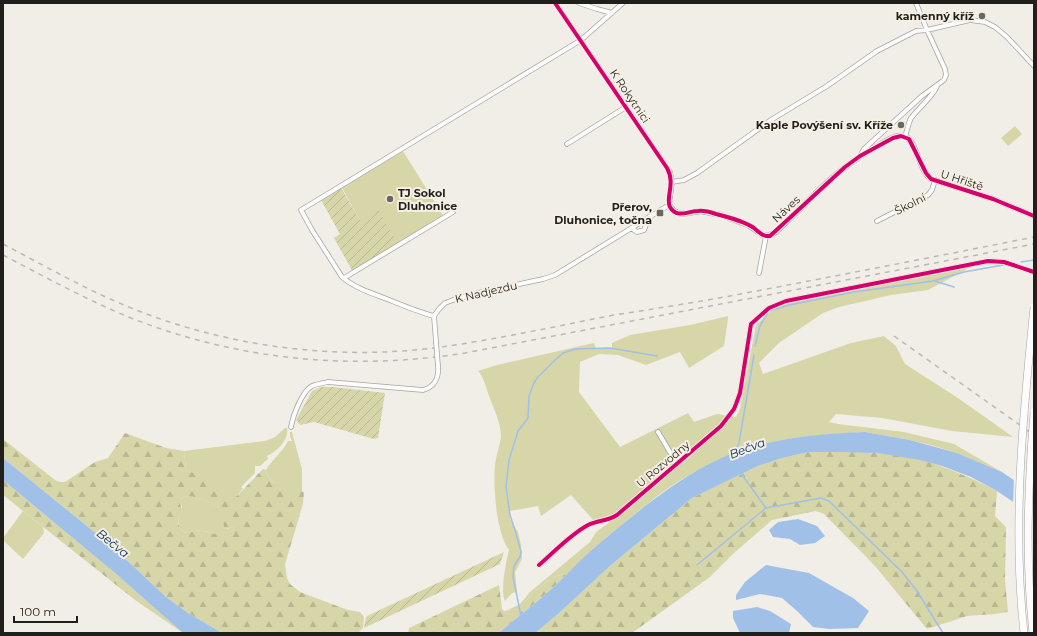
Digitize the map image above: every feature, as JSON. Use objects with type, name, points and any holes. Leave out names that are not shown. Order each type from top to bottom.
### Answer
[{"type":"highway","points":[[1024,633],[1020,581],[1019,514],[1023,441],[1034,307]]},
{"type":"highway","points":[[1033,633],[1029,581],[1028,522],[1034,412]]},
{"type":"street","name":"K Rokytnici","points":[[555,3],[668,168],[671,174],[672,182],[669,205]]},
{"type":"street","points":[[579,3],[612,13]]},
{"type":"street","points":[[291,427],[292,420],[305,392],[313,386],[328,382],[422,390],[429,388],[436,381],[438,374],[434,316],[352,285],[344,278],[312,230],[301,210],[581,40],[623,3]]},
{"type":"street","name":"Náves","points":[[860,156],[864,149],[922,96],[945,79],[946,71],[926,30],[916,3]]},
{"type":"street","points":[[672,182],[684,180],[697,173],[771,120],[827,86],[882,48],[916,31],[970,20],[985,22],[995,27],[1007,37],[1034,66]]},
{"type":"street","points":[[905,137],[911,119],[936,90],[937,85]]},
{"type":"street","points":[[567,144],[626,107]]},
{"type":"street","name":"Náves","points":[[766,236],[773,234],[834,176],[860,156],[889,139],[900,136],[905,137]]},
{"type":"street","name":"U Hřiště","points":[[905,137],[911,143],[929,177],[993,199],[1034,216]]},
{"type":"street","name":"Školní","points":[[877,221],[928,195],[936,180]]},
{"type":"street","points":[[669,205],[674,211],[681,214],[701,211],[721,215],[748,225],[766,236],[759,273]]},
{"type":"street","name":"K Nadjezdu","points":[[434,316],[442,306],[453,300],[544,279],[555,275],[669,205]]},
{"type":"street","points":[[344,278],[453,212]]},
{"type":"street","points":[[631,228],[637,232],[644,230],[649,217]]},
{"type":"street","name":"U Rozvodny","points":[[539,565],[582,528],[592,523],[614,517],[721,426],[734,409],[740,393],[751,324],[769,308],[786,300],[988,261],[1004,262],[1034,272]]},
{"type":"street","name":"U Rozvodny","points":[[658,432],[677,464]]},
{"type":"green space","points":[[1015,126],[1022,134],[1008,146],[1001,138]]},
{"type":"green space","name":"TJ Sokol Dluhonice","points":[[403,151],[444,217],[399,244],[360,220],[342,188]]},
{"type":"green space","points":[[341,188],[360,220],[378,210],[399,244],[353,272],[334,238],[340,234],[321,200]]},
{"type":"green space","points":[[969,268],[928,290],[891,295],[839,307],[823,313],[779,343],[759,363],[763,374],[851,343],[884,336],[896,346],[905,364],[958,398],[1013,437],[952,431],[882,418],[836,414],[829,422],[904,432],[954,444],[1002,472],[957,453],[934,446],[865,432],[793,438],[750,447],[704,467],[661,493],[609,535],[566,575],[563,574],[554,577],[537,589],[519,609],[506,611],[520,604],[530,592],[590,542],[596,532],[610,522],[605,519],[594,521],[571,495],[541,516],[538,506],[510,511],[510,519],[518,532],[522,559],[515,572],[517,592],[512,594],[505,601],[503,584],[509,550],[498,521],[495,496],[495,464],[501,432],[485,383],[478,371],[497,365],[594,343],[596,349],[612,348],[612,343],[630,335],[690,325],[728,316],[724,346],[689,368],[680,352],[646,365],[618,355],[599,354],[580,362],[579,392],[620,447],[688,413],[694,422],[717,414],[736,417],[740,409],[756,325],[777,306],[801,300]]},
{"type":"green space","points":[[321,387],[385,393],[378,438],[374,439],[314,422],[300,425],[296,420],[312,391]]},
{"type":"green space","points":[[287,428],[287,432],[282,445],[267,456],[268,459],[260,466],[255,466],[255,473],[241,487],[243,488],[237,496],[230,498],[225,496],[194,473],[186,470],[184,451],[265,441],[275,437]]},
{"type":"green space","points":[[290,432],[292,432],[302,469],[302,492],[291,493],[273,482],[266,470],[288,441],[292,441]]},
{"type":"green space","points":[[125,433],[166,448],[184,451],[186,470],[194,473],[230,498],[237,496],[263,469],[266,470],[270,480],[288,489],[291,493],[296,490],[304,492],[303,504],[285,564],[287,578],[290,584],[300,592],[348,610],[360,612],[364,617],[363,628],[358,633],[222,633],[188,613],[166,597],[114,548],[3,458],[3,439],[55,480],[60,482],[65,482],[95,462],[108,458]],"holes":[[[188,496],[207,501],[220,509],[223,513],[223,523],[225,529],[232,527],[234,528],[232,535],[227,537],[203,531],[192,531],[187,533],[181,529],[178,524],[182,512],[180,499]]]},
{"type":"green space","points":[[809,452],[877,452],[908,457],[954,471],[997,491],[995,516],[1006,527],[1005,580],[1008,612],[967,616],[927,629],[875,566],[824,514],[816,511],[772,520],[734,553],[710,577],[632,633],[535,633],[611,565],[692,498],[758,466],[782,458]]},
{"type":"green space","points":[[3,480],[115,573],[183,633],[135,600],[3,495]]},
{"type":"green space","points":[[188,496],[207,501],[220,509],[223,513],[223,523],[227,529],[232,527],[234,528],[232,535],[227,537],[198,530],[187,533],[183,531],[180,528],[178,521],[182,506],[180,499]]},
{"type":"green space","points":[[23,511],[43,527],[44,533],[23,559],[4,541],[3,538]]},
{"type":"green space","points":[[504,552],[500,564],[364,628],[366,617],[369,615]]},
{"type":"green space","points":[[563,574],[566,575],[499,633],[408,633],[409,628],[499,585],[502,609],[504,611],[519,609],[537,589],[554,577]]},
{"type":"water","points":[[865,432],[910,440],[957,453],[1002,472],[1034,494],[1034,516],[997,491],[971,477],[942,466],[920,460],[878,453],[809,452],[782,458],[758,466],[692,498],[611,565],[535,633],[499,633],[548,592],[583,558],[638,511],[668,489],[716,460],[751,447],[779,441],[807,436]]},
{"type":"water","points":[[3,458],[114,548],[166,597],[188,613],[222,633],[183,633],[115,573],[3,480]]},
{"type":"water","points":[[798,519],[817,526],[825,536],[815,543],[800,545],[790,539],[773,537],[769,530],[778,522]]},
{"type":"water","points":[[766,565],[809,573],[853,598],[869,611],[858,628],[829,629],[813,627],[782,598],[760,594],[736,600],[736,595],[745,582]]},
{"type":"water","points":[[757,607],[770,611],[791,624],[789,633],[740,633],[733,618],[733,611]]},
{"type":"pier","points":[[1014,478],[1034,492],[1034,518],[1013,504]]},
{"type":"waterway","points":[[1021,262],[1034,260]]},
{"type":"waterway","points":[[755,346],[760,326],[769,311],[789,305],[854,292],[933,281],[964,272],[1003,265]]},
{"type":"waterway","points":[[935,281],[954,287]]},
{"type":"waterway","points":[[521,616],[513,577],[514,566],[520,557],[521,552],[510,515],[506,487],[509,460],[518,431],[528,418],[529,396],[534,383],[537,378],[563,353],[575,349],[610,348],[657,356]]},
{"type":"waterway","name":"Bečva","points":[[733,455],[739,443],[754,355]]},
{"type":"waterway","points":[[740,472],[766,508],[821,498],[829,501],[902,572],[917,591],[943,633]]},
{"type":"waterway","points":[[697,565],[766,508]]},
{"type":"railway","points":[[3,244],[102,295],[135,310],[172,323],[247,342],[266,345],[332,352],[375,352],[419,350],[484,340],[614,315],[730,296],[1034,237]]},
{"type":"railway","points":[[3,255],[98,304],[131,318],[212,344],[295,358],[338,361],[380,361],[465,353],[1034,244]]},
{"type":"railway","points":[[894,336],[1034,435]]},
{"type":"cycle path","points":[[555,3],[667,168],[671,180],[669,203],[670,207],[676,213],[683,214],[694,211],[705,211],[741,221],[754,228],[759,233],[770,236],[845,167],[860,156],[893,138],[901,136],[909,139],[926,173],[931,179],[993,199],[1034,216]]},
{"type":"cycle path","points":[[539,565],[569,538],[588,525],[617,515],[721,426],[734,409],[740,393],[751,324],[769,308],[786,301],[988,261],[1004,262],[1034,272]]},
{"type":"place","name":"kamenný kříž","points":[[982,16]]},
{"type":"place","name":"Kaple Povýšení sv. Kříže","points":[[901,125]]},
{"type":"place","name":"TJ Sokol Dluhonice","points":[[390,199]]},
{"type":"place","name":"Přerov, Dluhonice, točna","points":[[660,213]]}]
